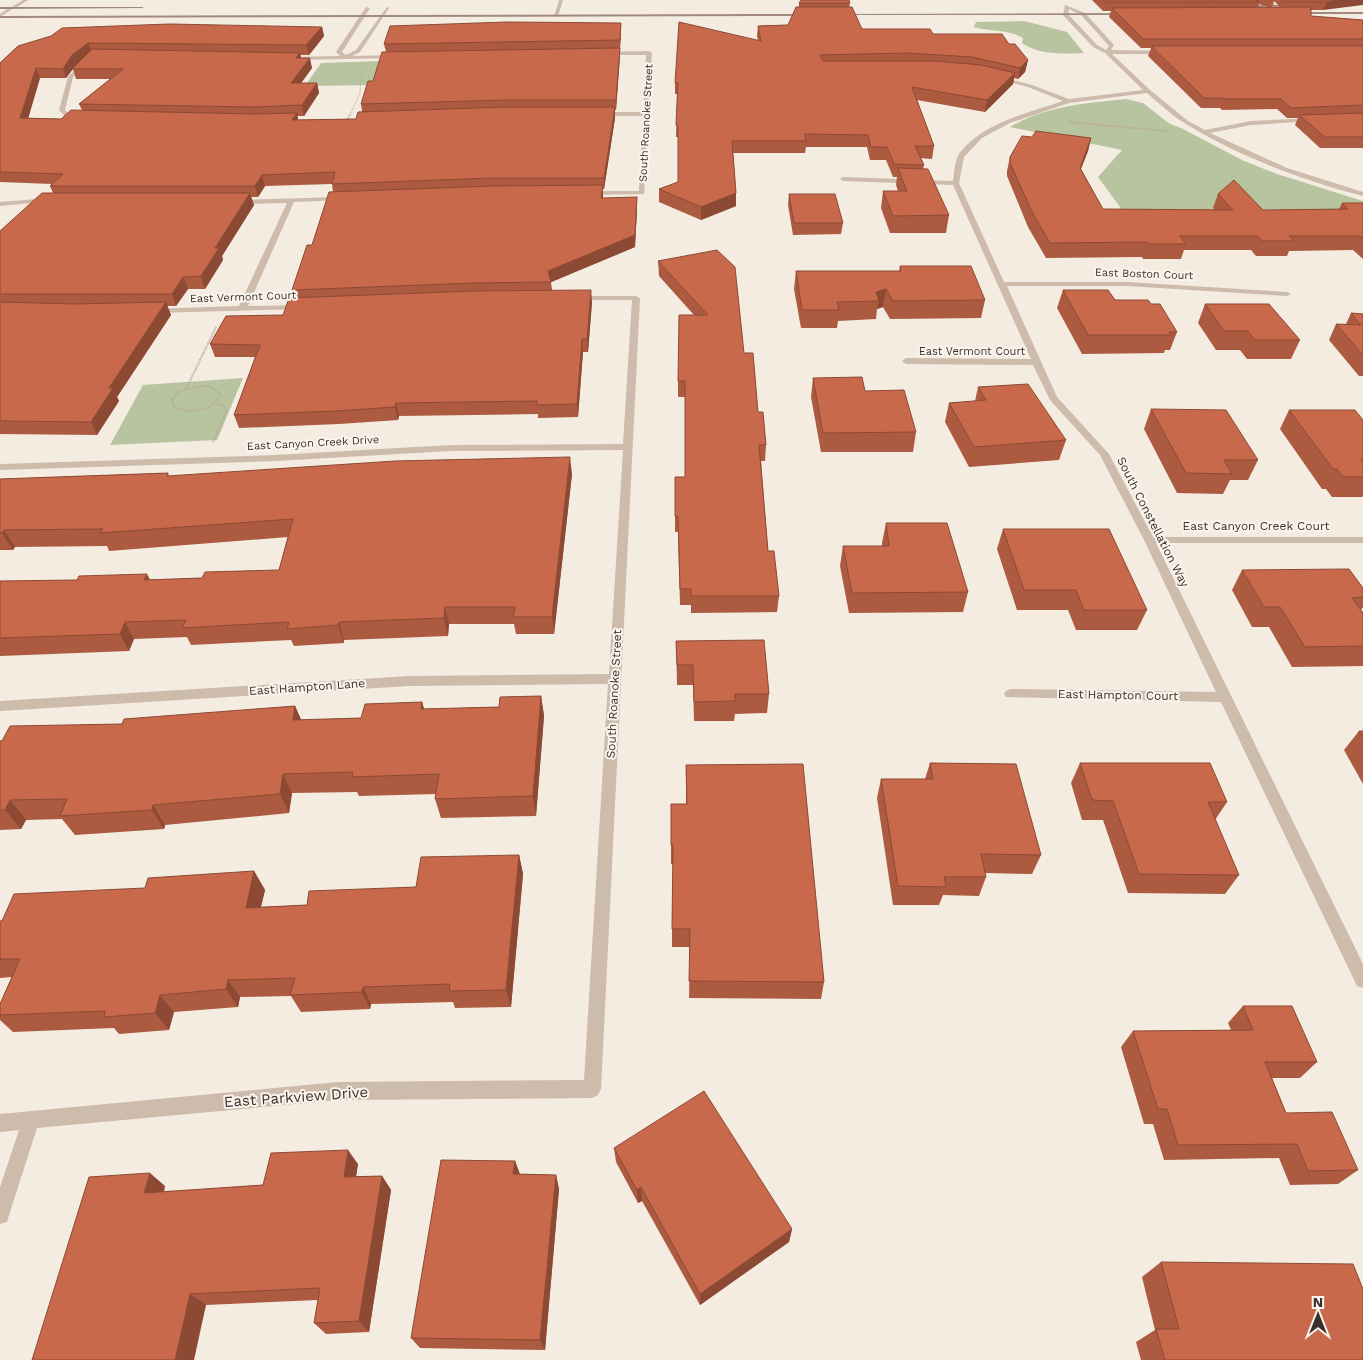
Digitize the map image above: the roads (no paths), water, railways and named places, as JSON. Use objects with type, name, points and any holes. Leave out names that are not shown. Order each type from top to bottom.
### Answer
[{"type":"main road","points":[[1058,6],[1087,6]]},
{"type":"main road","points":[[1234,6],[1304,6]]},
{"type":"main road","points":[[550,7],[569,7]]},
{"type":"main road","points":[[0,8],[148,8]]},
{"type":"main road","points":[[358,8],[396,8]]},
{"type":"main road","points":[[1258,14],[1363,13]]},
{"type":"main road","points":[[836,15],[1130,14]]},
{"type":"main road","points":[[0,17],[816,15]]},
{"type":"street","points":[[0,17],[26,0]]},
{"type":"street","points":[[556,16],[561,0]]},
{"type":"street","points":[[1246,0],[1254,6],[1276,13],[1275,6],[1267,0]]},
{"type":"street","points":[[1107,52],[1112,46],[1083,14],[1067,6],[1065,14],[1095,46],[1107,52],[1186,122],[1284,169],[1363,194]]},
{"type":"street","points":[[346,58],[339,52],[360,16],[368,8]]},
{"type":"street","points":[[346,58],[358,52],[387,8]]},
{"type":"street","points":[[1107,52],[1176,52]]},
{"type":"street","name":"South Roanoke Street","points":[[577,193],[642,192],[649,53],[601,53]]},
{"type":"street","points":[[92,118],[69,116],[62,110],[69,78],[76,68],[94,55]]},
{"type":"street","points":[[284,59],[406,57]]},
{"type":"street","points":[[992,76],[1030,86],[1068,101]]},
{"type":"street","points":[[843,179],[956,183],[961,156],[980,137],[1008,122],[1068,101],[1148,90]]},
{"type":"street","points":[[588,114],[646,114]]},
{"type":"street","points":[[1204,132],[1251,123],[1323,119]]},
{"type":"street","name":"South Constellation Way","points":[[956,183],[1053,398],[1104,454],[1149,540],[1363,981]]},
{"type":"street","points":[[232,202],[346,199]]},
{"type":"street","points":[[0,204],[59,201]]},
{"type":"street","points":[[242,309],[292,201]]},
{"type":"street","name":"East Boston Court","points":[[1001,284],[1127,284],[1287,294]]},
{"type":"street","name":"South Roanoke Street","points":[[561,298],[636,298],[592,1089]]},
{"type":"street","name":"East Vermont Court","points":[[146,311],[315,306]]},
{"type":"street","name":"East Vermont Court","points":[[906,361],[1037,362]]},
{"type":"street","name":"East Canyon Creek Drive","points":[[0,467],[276,458],[450,448],[628,447]]},
{"type":"street","name":"East Canyon Creek Court","points":[[1149,540],[1363,540]]},
{"type":"street","name":"East Hampton Lane","points":[[0,706],[400,681],[615,680]]},
{"type":"street","name":"East Hampton Court","points":[[1010,694],[1225,697]]},
{"type":"street","name":"East Parkview Drive","points":[[0,1122],[31,1121],[338,1091],[592,1089]]},
{"type":"street","points":[[0,1215],[31,1121]]}]
